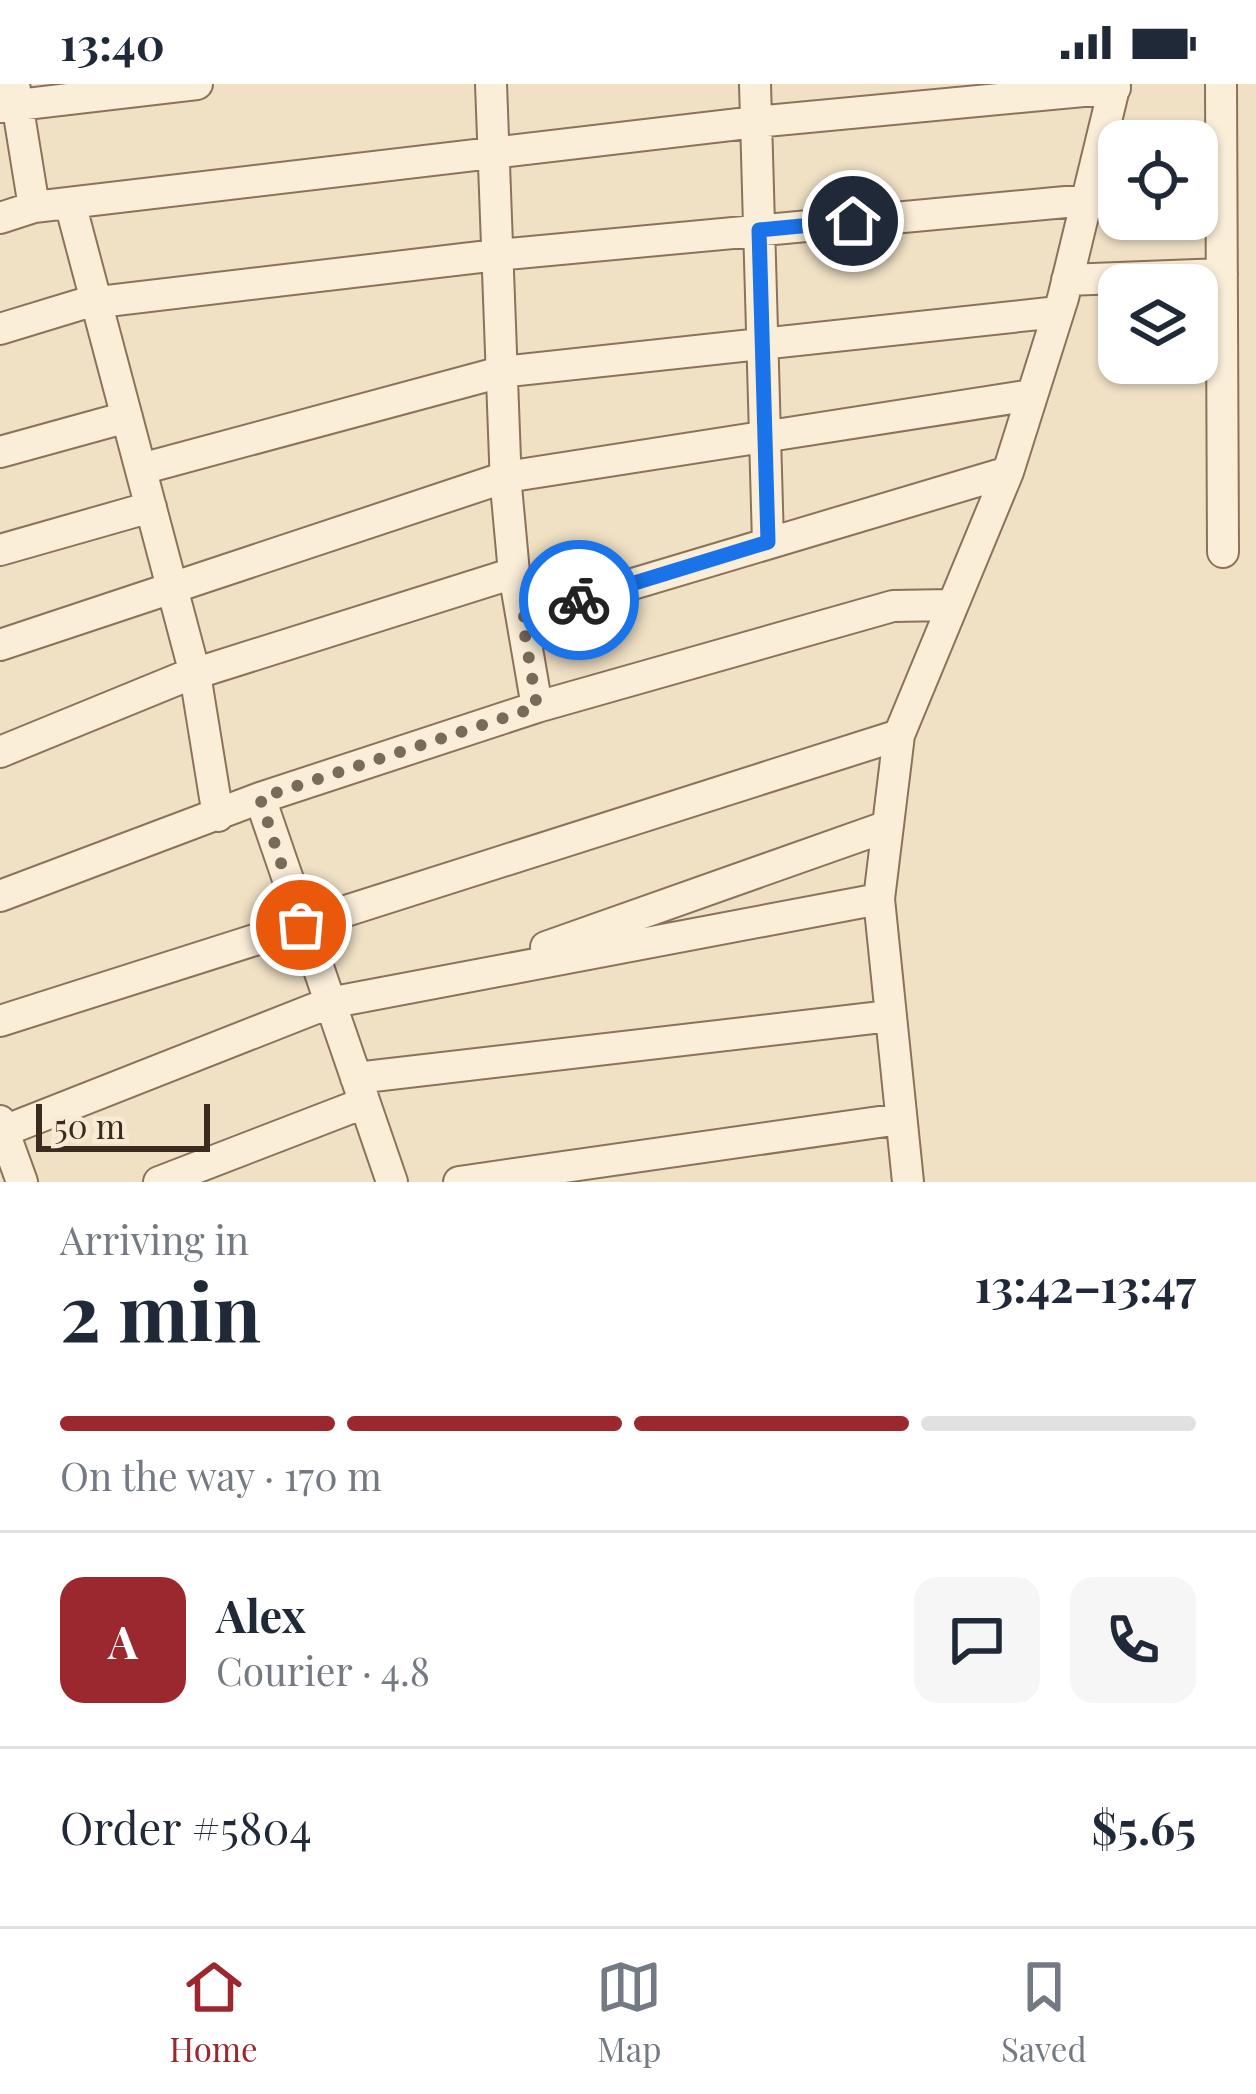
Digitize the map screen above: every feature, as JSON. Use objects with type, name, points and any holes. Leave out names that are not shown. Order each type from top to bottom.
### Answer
[{"type":"street","points":[[34,207],[10,98],[197,84]]},
{"type":"street","points":[[491,84],[506,477],[514,573],[537,707]]},
{"type":"street","points":[[755,84],[768,542]]},
{"type":"street","points":[[1221,84],[1223,553]]},
{"type":"street","points":[[0,218],[34,207],[756,122],[1115,86],[1067,280],[1008,472],[899,735],[879,899],[908,1182]]},
{"type":"street","points":[[0,329],[97,302],[497,255],[1087,200]]},
{"type":"street","points":[[70,203],[195,674],[218,816]]},
{"type":"street","points":[[1067,280],[1222,274]]},
{"type":"street","points":[[141,470],[502,372],[1058,312]]},
{"type":"street","points":[[0,645],[171,584],[506,477],[1032,395]]},
{"type":"street","points":[[0,452],[127,417]]},
{"type":"street","points":[[522,617],[1008,472]]},
{"type":"street","points":[[0,550],[151,508]]},
{"type":"street","points":[[0,752],[195,674],[514,573]]},
{"type":"street","points":[[0,896],[260,798],[537,707],[893,606],[949,605]]},
{"type":"street","points":[[0,1021],[899,735]]},
{"type":"street","points":[[260,798],[392,1182]]},
{"type":"street","points":[[455,979],[888,826]]},
{"type":"street","points":[[22,1182],[2,1125],[329,1003],[879,899]]},
{"type":"street","points":[[159,1182],[360,1091],[890,1016]]},
{"type":"street","points":[[458,1182],[900,1119]]},
{"type":"way so far","points":[[301,925],[260,798],[537,707],[522,617],[579,600]]},
{"type":"route","points":[[579,600],[768,542],[759,230],[853,221]]}]
